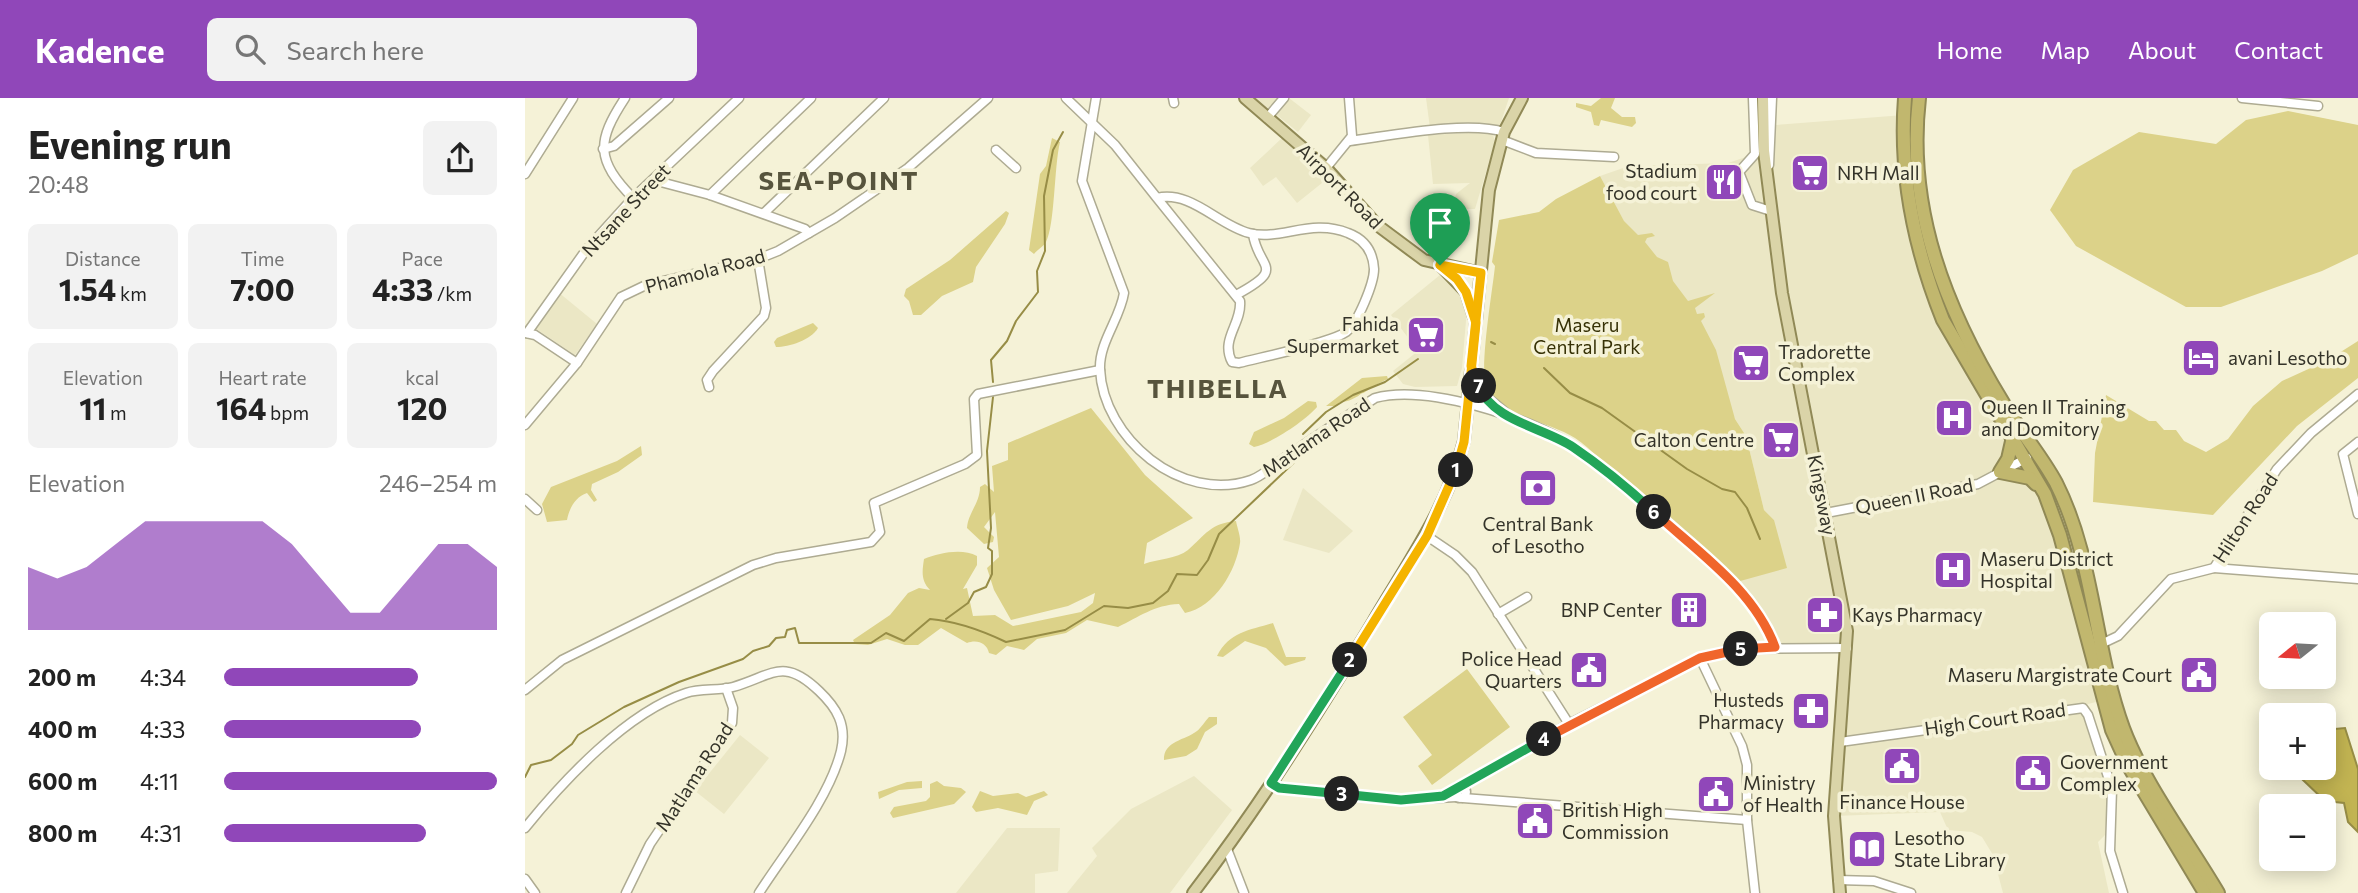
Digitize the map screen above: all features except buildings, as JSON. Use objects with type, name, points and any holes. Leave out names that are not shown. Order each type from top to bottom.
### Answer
[{"type":"highway","points":[[1905,98],[1907,181],[1921,263],[1943,320],[2013,437],[2055,482],[2067,513],[2097,646],[2112,730],[2128,765],[2205,893]]},
{"type":"highway","points":[[1919,98],[1916,124],[1918,180],[1933,259],[1955,316],[2031,456],[2060,535],[2122,727],[2137,758],[2218,893]]},
{"type":"highway","points":[[2013,437],[2008,459],[2000,472],[2030,478],[2045,494]]},
{"type":"main road","name":"Airport Road","points":[[1245,98],[1326,168],[1377,225],[1424,260],[1481,273]]},
{"type":"main road","points":[[1193,893],[1227,849],[1271,783],[1427,536],[1456,473],[1464,442],[1489,190],[1503,136],[1522,98]]},
{"type":"main road","name":"Kingsway","points":[[1763,98],[1767,179],[1788,327],[1844,606],[1847,648],[1834,816],[1840,893]]},
{"type":"main road","points":[[1440,265],[1457,279],[1466,292],[1476,323]]},
{"type":"street","points":[[525,174],[573,98]]},
{"type":"street","points":[[625,98],[605,133],[603,149],[605,163],[633,198]]},
{"type":"street","points":[[603,149],[614,146],[669,98]]},
{"type":"street","name":"Ntsane Street","points":[[526,333],[586,250],[633,198],[739,98]]},
{"type":"street","points":[[710,195],[811,98]]},
{"type":"street","points":[[764,213],[884,98]]},
{"type":"street","name":"Phamola Road","points":[[525,425],[577,363],[621,297],[646,285],[758,259],[809,233],[917,161],[988,98]]},
{"type":"street","points":[[1066,98],[1115,145],[1157,198],[1236,295],[1241,311],[1231,330],[1228,350],[1232,362],[1239,363],[1346,332],[1364,304],[1372,280],[1370,252],[1362,239],[1324,226],[1253,234],[1210,216],[1185,200],[1157,198]]},
{"type":"street","points":[[525,690],[562,660],[753,565],[776,558],[871,542],[880,532],[874,503],[965,464],[977,455],[979,449],[974,398],[978,394],[1100,370],[1102,354],[1124,293],[1082,181],[1096,98]]},
{"type":"street","points":[[1267,118],[1284,98]]},
{"type":"street","points":[[1326,168],[1350,141],[1352,128],[1349,98]]},
{"type":"street","points":[[1753,98],[1755,154],[1739,172],[1752,205],[1771,211]]},
{"type":"street","points":[[1767,179],[1772,98]]},
{"type":"street","points":[[2242,98],[2318,106]]},
{"type":"street","points":[[1350,141],[1455,129],[1493,128],[1536,153],[1614,157]]},
{"type":"street","points":[[996,150],[1016,168]]},
{"type":"street","points":[[653,180],[764,213],[809,233]]},
{"type":"street","points":[[1236,295],[1255,284],[1266,272],[1267,265],[1253,234]]},
{"type":"street","points":[[709,387],[708,380],[713,371],[764,316],[766,308],[758,259]]},
{"type":"street","points":[[526,333],[577,363]]},
{"type":"street","points":[[1471,366],[1482,393],[1510,416],[1571,445],[1649,507],[1744,594],[1767,626],[1775,647]]},
{"type":"street","name":"Matlama Road","points":[[1100,370],[1117,424],[1146,458],[1185,479],[1225,485],[1252,480],[1375,398],[1391,393],[1426,395],[1510,416]]},
{"type":"street","name":"Hilton Road","points":[[2097,646],[2118,636],[2171,579],[2214,568],[2277,469],[2330,415],[2358,394]]},
{"type":"street","points":[[2358,442],[2343,454],[2355,492],[2358,514]]},
{"type":"street","name":"Queen II Road","points":[[1826,513],[1978,484],[2031,456]]},
{"type":"street","points":[[525,499],[537,510]]},
{"type":"street","points":[[1427,536],[1455,555],[1472,572],[1569,724]]},
{"type":"street","points":[[2214,568],[2358,579]]},
{"type":"street","points":[[1498,614],[1527,597]]},
{"type":"street","points":[[1271,783],[1279,788],[1401,800],[1461,792],[1477,779],[1569,724],[1700,658],[1734,649],[1847,648]]},
{"type":"street","points":[[1700,658],[1742,746],[1749,785],[1747,820],[1755,893]]},
{"type":"street","points":[[525,828],[575,769],[636,721],[686,693],[726,688],[772,671],[797,673],[829,700],[840,715],[844,733],[841,751],[826,787],[759,893]]},
{"type":"street","name":"Matlama Road","points":[[626,893],[650,844],[732,723],[733,708],[726,688]]},
{"type":"street","name":"High Court Road","points":[[1840,742],[2083,708],[2088,715],[2112,789],[2110,851],[2123,893]]},
{"type":"street","points":[[1477,779],[1477,790],[1481,798]]},
{"type":"street","points":[[1461,792],[1481,798],[1747,820]]},
{"type":"street","points":[[1227,849],[1244,893]]},
{"type":"street","points":[[525,879],[535,893]]},
{"type":"street","points":[[1838,880],[1874,881],[1911,893]]},
{"type":"shaded area","points":[[1255,98],[1289,98],[1311,115],[1298,132]]},
{"type":"shaded area","points":[[1426,98],[1509,98],[1500,125],[1430,128]]},
{"type":"shaded area","points":[[1904,115],[1905,153],[1931,292],[2045,494],[2104,700],[2076,707],[2083,708],[2108,774],[2109,831],[2098,842],[2109,893],[2003,893],[1993,855],[1982,837],[1972,832],[1948,830],[1940,812],[1834,816],[1847,648],[1775,647],[1733,583],[1774,520],[1764,510],[1746,436],[1735,419],[1693,305],[1677,294],[1629,231],[1600,176],[1629,166],[1728,163],[1764,151],[1763,126]]},
{"type":"shaded area","points":[[1488,132],[1493,135],[1495,142],[1475,209],[1460,209],[1454,202],[1456,194],[1470,183],[1433,184],[1428,135]]},
{"type":"shaded area","points":[[1282,138],[1304,155],[1327,179],[1297,203],[1276,177],[1263,186],[1250,168]]},
{"type":"shaded area","points":[[1440,275],[1459,290],[1467,309],[1462,368],[1457,386],[1415,387],[1403,384],[1393,371],[1418,351],[1391,315]]},
{"type":"shaded area","points":[[558,292],[597,324],[575,355],[532,326]]},
{"type":"shaded area","points":[[1303,488],[1353,531],[1329,553],[1283,540]]},
{"type":"shaded area","points":[[2345,728],[2358,769],[2358,832],[2348,822],[2344,803],[2336,802],[2336,794],[2318,794],[2303,780],[2336,780],[2336,729]]},
{"type":"shaded area","points":[[740,735],[769,758],[724,814],[695,791]]},
{"type":"shaded area","points":[[1194,776],[1232,810],[1170,893],[1067,893],[1097,856],[1092,848],[1131,809]]},
{"type":"shaded area","points":[[1007,828],[1060,828],[1058,871],[1035,874],[1035,893],[956,893]]},
{"type":"green space","points":[[1601,98],[1615,98],[1611,108],[1622,117],[1635,117],[1636,123],[1632,127],[1601,120],[1599,126],[1594,125],[1591,112],[1576,107],[1576,103],[1591,106]]},
{"type":"green space","points":[[2288,111],[2358,125],[2358,254],[2322,271],[2221,307],[2186,307],[2076,246],[2050,210],[2073,170],[2139,132],[2216,144],[2246,120]]},
{"type":"green space","points":[[1052,138],[1060,142],[1051,223],[1046,242],[1034,254],[1029,250],[1040,174],[1046,166]]},
{"type":"green space","name":"Maseru Central Park","points":[[1600,176],[1624,221],[1638,235],[1652,233],[1655,236],[1647,238],[1645,242],[1657,257],[1668,262],[1673,281],[1688,301],[1715,293],[1695,308],[1697,314],[1704,313],[1705,317],[1701,321],[1716,350],[1735,419],[1746,436],[1764,510],[1774,520],[1787,568],[1733,583],[1581,442],[1565,432],[1515,413],[1494,398],[1487,389],[1485,349],[1495,266],[1492,262],[1499,220],[1539,212],[1556,199]]},
{"type":"green space","points":[[1006,211],[1009,213],[1005,224],[976,267],[973,282],[942,296],[921,315],[913,315],[909,301],[904,296],[906,289],[950,260]]},
{"type":"green space","points":[[813,323],[818,328],[810,336],[787,346],[776,347],[774,342],[777,338]]},
{"type":"green space","points":[[2358,341],[2358,378],[2297,426],[2213,515],[2093,502],[2095,453],[2106,395],[2149,421],[2156,421],[2164,430],[2176,430],[2184,441],[2206,452],[2228,439],[2253,406],[2282,381],[2328,360]]},
{"type":"green space","points":[[1387,376],[1388,379],[1357,397],[1340,402],[1336,406],[1326,406],[1362,378]]},
{"type":"green space","points":[[1308,401],[1316,402],[1317,407],[1297,425],[1261,445],[1254,447],[1249,444],[1254,432],[1284,418]]},
{"type":"green space","points":[[1091,408],[1145,475],[1193,518],[1147,543],[1144,564],[1183,553],[1214,527],[1236,521],[1240,541],[1238,554],[1229,576],[1215,596],[1185,613],[1179,604],[1170,605],[1147,612],[1118,627],[1087,620],[1066,633],[1037,639],[1024,650],[1007,646],[996,655],[989,653],[981,643],[967,643],[941,628],[918,645],[905,645],[887,639],[868,645],[855,644],[853,640],[890,615],[908,593],[919,588],[930,590],[923,576],[924,559],[943,553],[965,552],[977,556],[977,565],[963,589],[967,588],[973,616],[995,615],[1013,626],[1081,612],[1093,603],[1095,593],[1068,606],[1011,620],[994,590],[987,568],[999,557],[995,512],[984,527],[994,537],[993,542],[984,544],[967,528],[980,487],[985,484],[994,492],[992,466],[1008,460],[1008,443]]},
{"type":"green space","points":[[641,446],[642,455],[618,472],[592,484],[591,490],[597,500],[594,502],[587,493],[573,504],[567,520],[547,522],[542,504],[551,487],[617,461]]},
{"type":"green space","points":[[1273,623],[1286,657],[1306,657],[1305,660],[1285,666],[1266,648],[1245,641],[1223,657],[1217,656],[1234,637]]},
{"type":"green space","points":[[1467,669],[1510,727],[1432,785],[1418,766],[1432,755],[1403,717]]},
{"type":"green space","points":[[1209,717],[1217,717],[1217,724],[1205,732],[1197,749],[1186,756],[1164,760],[1171,745],[1197,731]]},
{"type":"green space","points":[[922,781],[922,788],[899,790],[879,799],[878,792],[907,782]]},
{"type":"green space","points":[[937,781],[944,786],[961,788],[966,792],[954,804],[893,818],[890,813],[894,807],[926,801],[930,797],[930,784]]},
{"type":"green space","points":[[980,791],[993,796],[1018,793],[1026,797],[1044,791],[1048,795],[1034,801],[1027,815],[998,808],[976,812],[972,807]]},
{"type":"waterway","points":[[993,382],[991,360],[1007,341],[1016,321],[1038,292],[1037,271],[1045,251],[1044,196],[1053,150],[1063,132]]},
{"type":"waterway","points":[[1491,342],[1495,344]]},
{"type":"waterway","points":[[1303,434],[1326,412],[1353,395],[1385,382],[1418,359]]},
{"type":"waterway","points":[[1544,368],[1570,393],[1602,408],[1687,469],[1722,489],[1735,492],[1747,508],[1760,539]]},
{"type":"waterway","points":[[946,619],[968,603],[974,592],[986,587],[992,574],[992,551],[988,548],[991,528],[987,451],[993,397]]},
{"type":"waterway","points":[[525,777],[531,765],[551,760],[572,744],[578,735],[624,707],[679,682],[743,659],[753,651],[769,646],[776,638],[785,637],[787,630],[795,628],[799,643],[871,643],[886,633],[904,641],[930,619],[969,627],[1006,642],[1065,630],[1104,606],[1128,608],[1153,603],[1168,591],[1177,574],[1197,575],[1208,560],[1219,534],[1304,453]]},
{"type":"place","name":"NRH Mall","points":[[1810,173]]},
{"type":"place","name":"Stadium food court","points":[[1724,182]]},
{"type":"place","name":"Fahida Supermarket","points":[[1426,335]]},
{"type":"place","name":"avani Lesotho","points":[[2201,358]]},
{"type":"place","name":"Tradorette Complex","points":[[1751,363]]},
{"type":"place","name":"Queen II Training and Domitory","points":[[1954,418]]},
{"type":"place","name":"Calton Centre","points":[[1781,440]]},
{"type":"place","name":"Central Bank of Lesotho","points":[[1538,488]]},
{"type":"place","name":"Maseru District Hospital","points":[[1953,570]]},
{"type":"place","name":"BNP Center","points":[[1689,610]]},
{"type":"place","name":"Kays Pharmacy","points":[[1825,615]]},
{"type":"place","name":"Police Head Quarters","points":[[1589,670]]},
{"type":"place","name":"Maseru Margistrate Court","points":[[2199,675]]},
{"type":"place","name":"Husteds Pharmacy","points":[[1811,711]]},
{"type":"place","name":"Finance House","points":[[1902,766]]},
{"type":"place","name":"Government Complex","points":[[2033,773]]},
{"type":"place","name":"Ministry of Health","points":[[1716,794]]},
{"type":"place","name":"British High Commission","points":[[1535,821]]},
{"type":"place","name":"Lesotho State Library","points":[[1867,849]]},
{"type":"district","name":"SEA-POINT","points":[[839,181]]},
{"type":"district","name":"THIBELLA","points":[[1218,389]]},
{"type":"route","points":[[1440,265],[1457,279],[1466,292],[1476,323],[1464,442],[1456,473],[1427,536],[1271,783],[1279,788],[1401,800],[1443,796],[1569,724],[1700,658],[1734,649],[1775,647],[1767,626],[1744,594],[1649,507],[1571,445],[1510,416],[1482,393],[1471,366],[1481,273],[1440,265]]}]
